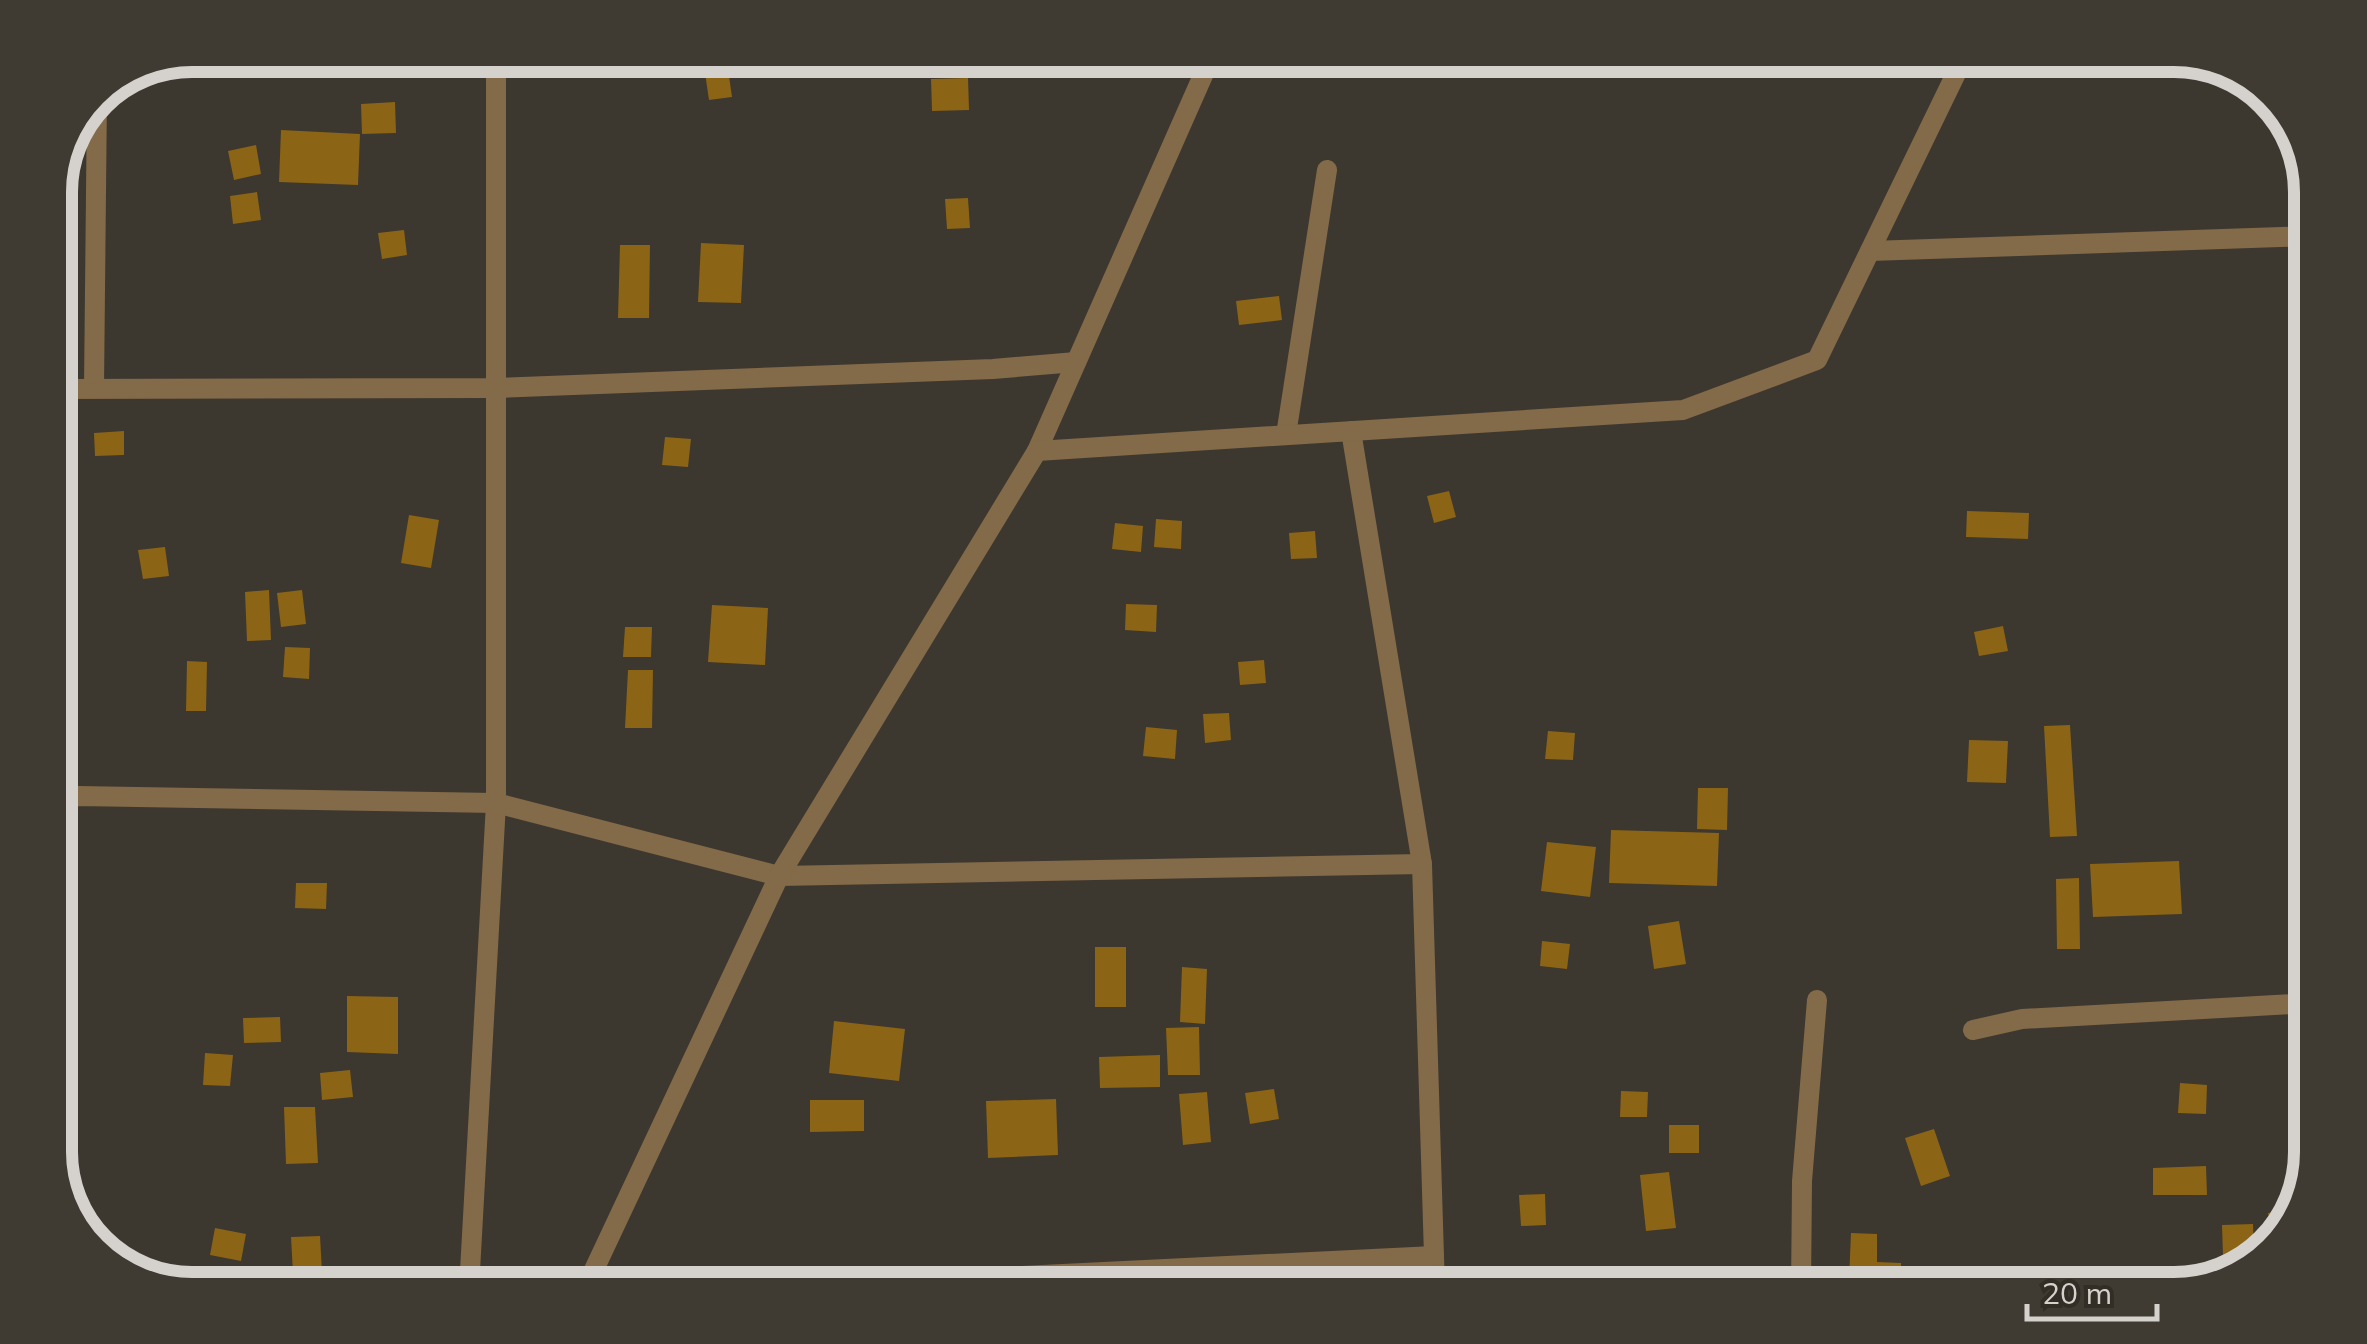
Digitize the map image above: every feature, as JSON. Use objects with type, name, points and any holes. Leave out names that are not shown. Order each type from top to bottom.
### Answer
[{"type":"street","points":[[470,1272],[496,803],[496,72]]},
{"type":"street","points":[[592,1272],[779,876],[1036,451],[1204,72]]},
{"type":"street","points":[[1036,451],[1684,410],[1816,360],[1957,72]]},
{"type":"street","points":[[94,388],[97,122]]},
{"type":"street","points":[[1286,435],[1328,170]]},
{"type":"street","points":[[1870,251],[2294,237]]},
{"type":"street","points":[[73,389],[496,388],[994,369],[1076,362]]},
{"type":"street","points":[[1351,430],[1422,864],[1434,1272]]},
{"type":"street","points":[[73,796],[496,803],[779,876],[1422,864]]},
{"type":"street","points":[[1801,1272],[1802,1181],[1817,1000]]},
{"type":"street","points":[[1973,1030],[2022,1019],[2294,1003]]},
{"type":"street","points":[[1102,1272],[1434,1256]]},
{"type":"building","points":[[728,72],[732,97],[709,100],[705,73]]},
{"type":"building","points":[[968,78],[969,110],[932,111],[931,79]]},
{"type":"building","points":[[395,102],[396,133],[362,134],[361,104]]},
{"type":"building","points":[[281,130],[360,134],[358,185],[279,182]]},
{"type":"building","points":[[256,145],[261,174],[234,180],[228,151]]},
{"type":"building","points":[[257,192],[261,220],[233,224],[230,196]]},
{"type":"building","points":[[968,198],[970,228],[947,229],[945,199]]},
{"type":"building","points":[[404,230],[407,255],[382,259],[378,233]]},
{"type":"building","points":[[701,243],[744,245],[741,303],[698,302]]},
{"type":"building","points":[[620,245],[650,245],[649,318],[618,318]]},
{"type":"building","points":[[1279,296],[1282,320],[1239,325],[1236,301]]},
{"type":"building","points":[[124,431],[124,455],[95,456],[94,433]]},
{"type":"building","points":[[665,437],[691,439],[688,467],[662,465]]},
{"type":"building","points":[[1449,491],[1456,517],[1434,523],[1427,496]]},
{"type":"building","points":[[1967,511],[2029,513],[2028,539],[1966,537]]},
{"type":"building","points":[[409,515],[439,520],[431,568],[401,563]]},
{"type":"building","points":[[1156,519],[1182,521],[1181,549],[1154,547]]},
{"type":"building","points":[[1115,523],[1143,526],[1141,552],[1112,549]]},
{"type":"building","points":[[76,530],[78,558],[73,558]]},
{"type":"building","points":[[1315,531],[1317,558],[1291,559],[1289,533]]},
{"type":"building","points":[[165,547],[169,576],[143,579],[138,550]]},
{"type":"building","points":[[269,590],[271,640],[247,641],[245,592]]},
{"type":"building","points":[[302,590],[306,624],[281,627],[277,593]]},
{"type":"building","points":[[1126,604],[1157,605],[1156,632],[1125,630]]},
{"type":"building","points":[[712,605],[768,608],[765,665],[708,662]]},
{"type":"building","points":[[2003,626],[2008,651],[1979,656],[1974,632]]},
{"type":"building","points":[[625,627],[652,627],[651,657],[623,657]]},
{"type":"building","points":[[285,647],[310,648],[309,679],[283,677]]},
{"type":"building","points":[[1264,660],[1266,683],[1240,685],[1238,662]]},
{"type":"building","points":[[187,661],[207,662],[206,711],[186,711]]},
{"type":"building","points":[[628,670],[653,670],[652,728],[625,728]]},
{"type":"building","points":[[1229,713],[1231,740],[1205,743],[1203,714]]},
{"type":"building","points":[[2070,725],[2077,836],[2050,837],[2044,726]]},
{"type":"building","points":[[1146,727],[1177,730],[1175,759],[1143,756]]},
{"type":"building","points":[[1548,731],[1575,733],[1573,760],[1545,759]]},
{"type":"building","points":[[1969,740],[2008,741],[2006,783],[1967,782]]},
{"type":"building","points":[[1698,788],[1728,788],[1727,830],[1697,829]]},
{"type":"building","points":[[1611,830],[1719,833],[1717,886],[1609,883]]},
{"type":"building","points":[[1547,842],[1596,847],[1590,897],[1541,891]]},
{"type":"building","points":[[2179,861],[2182,914],[2093,917],[2090,864]]},
{"type":"building","points":[[2079,878],[2080,949],[2057,949],[2056,879]]},
{"type":"building","points":[[296,883],[327,883],[326,909],[295,908]]},
{"type":"building","points":[[1679,921],[1686,964],[1654,969],[1648,926]]},
{"type":"building","points":[[1542,941],[1570,944],[1567,969],[1540,966]]},
{"type":"building","points":[[1095,947],[1126,947],[1126,1007],[1095,1007]]},
{"type":"building","points":[[1182,967],[1207,969],[1205,1024],[1180,1022]]},
{"type":"building","points":[[347,996],[398,997],[398,1054],[347,1052]]},
{"type":"building","points":[[280,1017],[281,1042],[244,1043],[243,1018]]},
{"type":"building","points":[[834,1021],[905,1029],[899,1081],[829,1073]]},
{"type":"building","points":[[1199,1027],[1200,1075],[1168,1075],[1166,1028]]},
{"type":"building","points":[[205,1053],[233,1055],[230,1086],[203,1085]]},
{"type":"building","points":[[1160,1055],[1160,1087],[1100,1088],[1099,1057]]},
{"type":"building","points":[[350,1070],[353,1097],[322,1100],[320,1073]]},
{"type":"building","points":[[2180,1083],[2207,1085],[2206,1114],[2178,1113]]},
{"type":"building","points":[[1274,1089],[1279,1119],[1250,1124],[1245,1093]]},
{"type":"building","points":[[1621,1091],[1648,1092],[1647,1117],[1620,1117]]},
{"type":"building","points":[[1207,1092],[1211,1142],[1183,1145],[1179,1094]]},
{"type":"building","points":[[1056,1099],[1058,1155],[988,1158],[986,1101]]},
{"type":"building","points":[[810,1100],[864,1100],[864,1131],[810,1132]]},
{"type":"building","points":[[284,1107],[315,1107],[318,1163],[286,1164]]},
{"type":"building","points":[[1669,1125],[1699,1125],[1699,1153],[1669,1153]]},
{"type":"building","points":[[1934,1129],[1950,1176],[1921,1186],[1905,1138]]},
{"type":"building","points":[[2206,1166],[2207,1195],[2153,1195],[2153,1168]]},
{"type":"building","points":[[1669,1172],[1676,1228],[1646,1231],[1640,1175]]},
{"type":"building","points":[[1545,1194],[1546,1225],[1521,1226],[1519,1195]]},
{"type":"building","points":[[2278,1211],[2270,1225],[2268,1213]]},
{"type":"building","points":[[2253,1224],[2254,1241],[2235,1255],[2223,1257],[2222,1225]]},
{"type":"building","points":[[215,1228],[246,1234],[241,1261],[210,1255]]},
{"type":"building","points":[[1851,1233],[1877,1234],[1877,1262],[1901,1263],[1901,1272],[1849,1272]]},
{"type":"building","points":[[320,1236],[322,1272],[293,1272],[291,1237]]}]
